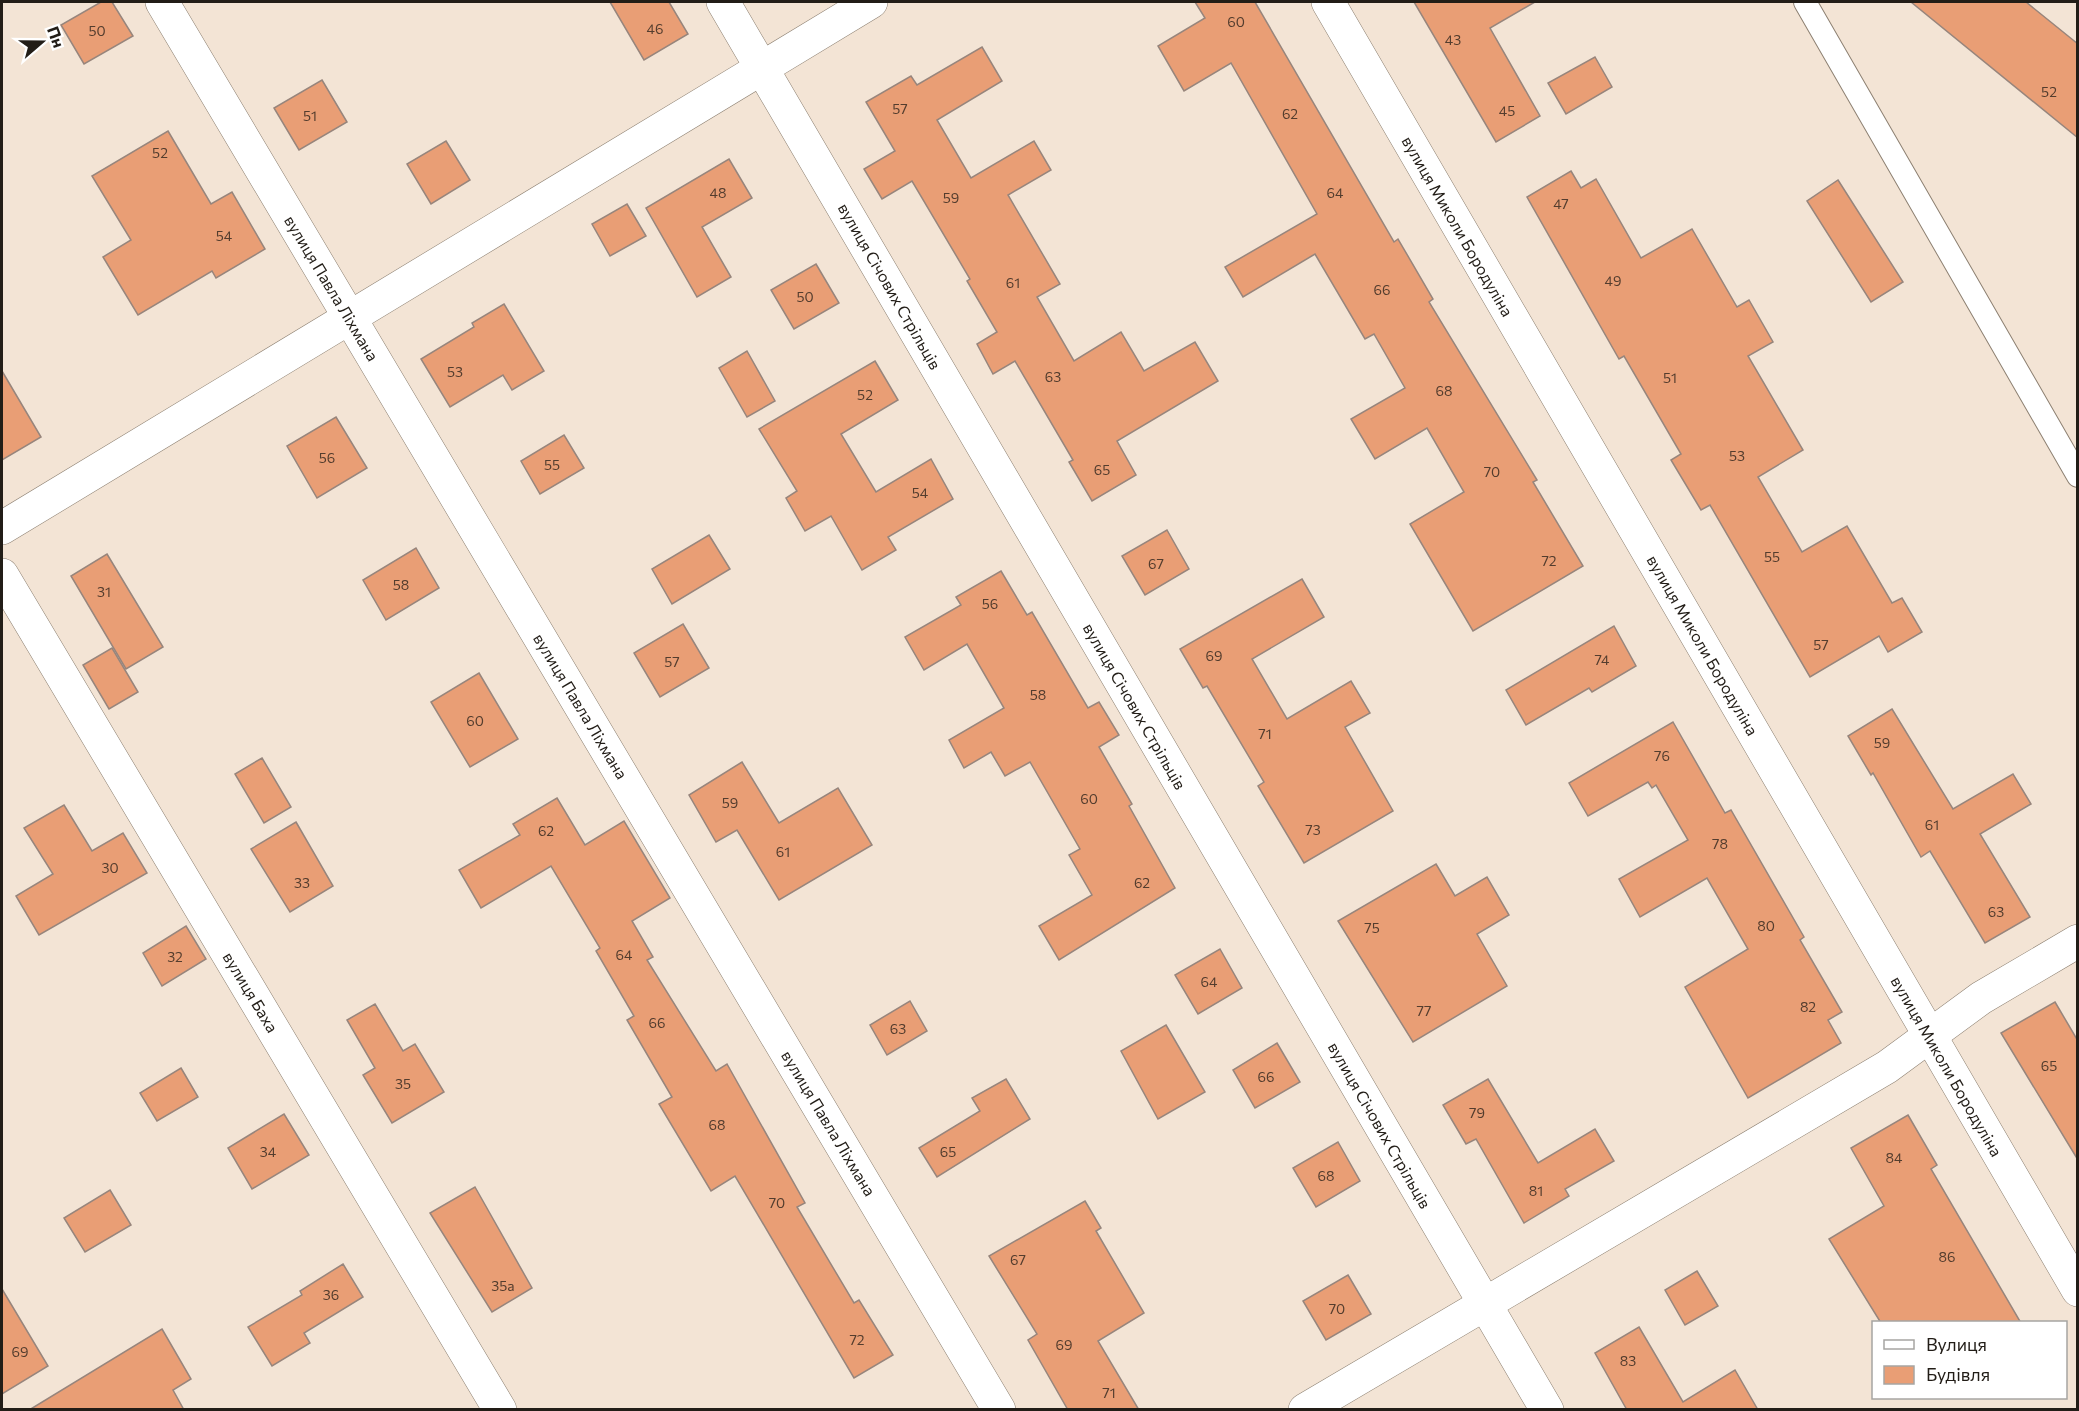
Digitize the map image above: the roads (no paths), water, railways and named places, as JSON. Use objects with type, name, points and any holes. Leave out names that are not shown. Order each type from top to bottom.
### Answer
[{"type":"street","name":"вулиця Павла Ліхмана","points":[[162,2],[999,1410]]},
{"type":"street","name":"вулиця Січових Стрільців","points":[[723,2],[1547,1410]]},
{"type":"street","points":[[2,528],[871,2]]},
{"type":"street","name":"вулиця Миколи Бородуліна","points":[[1328,2],[2078,1290]]},
{"type":"street","name":"вулиця Баха","points":[[2,575],[500,1410]]},
{"type":"street","points":[[1305,1410],[1887,1067],[1931,1037],[1981,998],[2078,941]]},
{"type":"lane","points":[[1805,2],[2078,476]]}]
